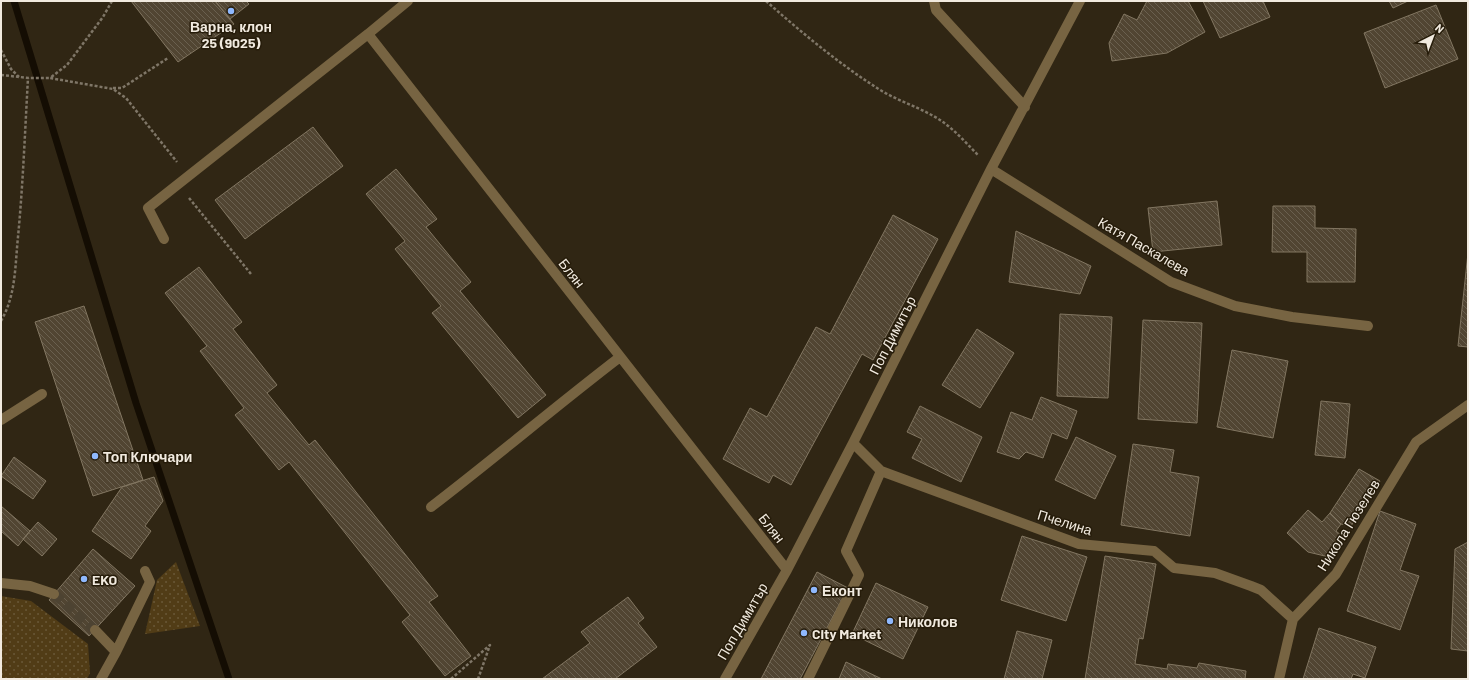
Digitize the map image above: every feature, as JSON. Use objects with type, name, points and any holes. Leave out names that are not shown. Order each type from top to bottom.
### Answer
[{"type":"street","points":[[164,239],[148,208],[408,1]]},
{"type":"street","points":[[934,1],[936,10],[1025,107]]},
{"type":"street","name":"Поп Димитър","points":[[725,679],[787,570],[853,443],[991,169],[1080,1]]},
{"type":"street","name":"Блян","points":[[368,34],[787,570]]},
{"type":"street","name":"Катя Паскалева","points":[[991,169],[1171,282],[1235,306],[1292,317],[1368,326]]},
{"type":"street","points":[[431,507],[476,473],[620,357]]},
{"type":"street","points":[[1,420],[42,394]]},
{"type":"street","name":"Никола Гюзелев","points":[[1293,619],[1336,574],[1416,442],[1449,417],[1468,405]]},
{"type":"street","points":[[1449,417],[1461,412],[1468,412]]},
{"type":"street","name":"Пчелина","points":[[853,443],[881,471],[1079,544],[1154,551],[1174,568],[1216,573],[1261,590],[1293,619]]},
{"type":"street","points":[[808,679],[859,575],[846,551],[881,471]]},
{"type":"street","points":[[101,679],[116,652],[150,582],[146,570]]},
{"type":"street","points":[[1,583],[30,586],[54,594]]},
{"type":"street","points":[[1279,679],[1293,619]]},
{"type":"street","points":[[95,630],[116,652]]},
{"type":"path","points":[[50,78],[67,64],[103,17],[112,1]]},
{"type":"path","points":[[766,1],[790,23],[878,89],[940,120],[964,140],[991,169]]},
{"type":"path","points":[[1,50],[11,69],[20,78]]},
{"type":"path","points":[[1,76],[20,78],[50,78],[113,88],[122,88],[168,58]]},
{"type":"path","points":[[1,320],[12,296],[21,203],[29,78]]},
{"type":"path","points":[[113,88],[126,98],[189,176]]},
{"type":"path","points":[[178,185],[251,274]]},
{"type":"path","points":[[451,679],[490,645],[478,679]]},
{"type":"shaded area","points":[[176,562],[200,626],[145,634],[157,580]]},
{"type":"shaded area","points":[[1,596],[31,601],[88,644],[90,673],[87,679],[1,679]]},
{"type":"building","points":[[131,1],[215,1],[234,24],[178,62]]},
{"type":"building","name":"Варна, клон 25 (9025)","points":[[215,1],[246,1],[249,4],[230,19]]},
{"type":"building","points":[[1147,1],[1188,1],[1205,32],[1167,53],[1112,61],[1109,43],[1124,14],[1137,20]]},
{"type":"building","points":[[1203,1],[1263,1],[1270,17],[1220,38]]},
{"type":"building","points":[[1389,1],[1408,1],[1393,8]]},
{"type":"building","points":[[1436,5],[1458,59],[1385,88],[1364,33]]},
{"type":"building","points":[[313,127],[343,166],[245,239],[215,200]]},
{"type":"building","points":[[396,169],[437,219],[426,227],[471,282],[460,291],[546,395],[518,418],[432,313],[441,306],[395,249],[405,241],[366,194]]},
{"type":"building","points":[[1217,201],[1222,245],[1153,252],[1148,208]]},
{"type":"building","points":[[1273,206],[1315,206],[1315,228],[1356,229],[1355,282],[1307,282],[1307,252],[1272,252]]},
{"type":"building","points":[[893,215],[938,239],[873,360],[862,354],[791,485],[773,475],[769,483],[723,459],[750,408],[767,417],[816,327],[830,334]]},
{"type":"building","points":[[1016,231],[1091,266],[1080,294],[1009,282]]},
{"type":"building","points":[[1468,253],[1468,347],[1458,346]]},
{"type":"building","points":[[199,267],[242,322],[233,329],[277,385],[267,393],[309,445],[315,440],[438,596],[429,602],[471,656],[445,676],[402,622],[410,615],[289,462],[279,470],[235,415],[244,408],[200,351],[207,346],[165,293]]},
{"type":"building","points":[[84,306],[143,480],[93,496],[35,322]]},
{"type":"building","points":[[1060,314],[1112,317],[1108,398],[1057,396]]},
{"type":"building","points":[[1143,320],[1202,323],[1197,423],[1138,419]]},
{"type":"building","points":[[977,329],[1014,353],[980,408],[942,385]]},
{"type":"building","points":[[1232,350],[1288,361],[1273,438],[1217,427]]},
{"type":"building","points":[[1041,397],[1077,411],[1067,439],[1052,433],[1043,458],[1026,452],[1019,459],[997,452],[1011,412],[1032,420]]},
{"type":"building","points":[[1321,401],[1350,404],[1345,458],[1315,455]]},
{"type":"building","points":[[920,406],[982,437],[961,482],[912,458],[922,439],[907,432]]},
{"type":"building","points":[[1076,437],[1116,456],[1095,499],[1055,480]]},
{"type":"building","points":[[1133,444],[1174,450],[1170,472],[1199,477],[1190,536],[1121,525]]},
{"type":"building","points":[[14,457],[46,481],[33,499],[1,476]]},
{"type":"building","points":[[1359,469],[1380,481],[1351,526],[1341,524],[1330,513]]},
{"type":"building","points":[[154,477],[163,501],[145,526],[151,531],[131,559],[92,531],[122,487]]},
{"type":"building","points":[[1,506],[30,531],[18,546],[1,531]]},
{"type":"building","points":[[1308,510],[1322,522],[1330,513],[1341,524],[1336,531],[1342,536],[1329,557],[1308,552],[1287,533]]},
{"type":"building","points":[[1380,511],[1416,524],[1400,570],[1419,576],[1400,630],[1347,611]]},
{"type":"building","points":[[38,522],[57,539],[42,556],[23,539]]},
{"type":"building","points":[[1022,536],[1087,557],[1066,621],[1001,600]]},
{"type":"building","points":[[1468,542],[1468,651],[1451,649],[1455,549]]},
{"type":"building","points":[[93,549],[135,586],[89,636],[49,600]]},
{"type":"building","points":[[1105,556],[1156,564],[1143,639],[1139,638],[1135,664],[1167,669],[1168,664],[1197,668],[1199,663],[1246,671],[1245,679],[1085,679]]},
{"type":"building","name":"City Market","points":[[817,572],[848,588],[800,679],[761,679]]},
{"type":"building","name":"Николов","points":[[876,583],[928,607],[903,659],[852,634]]},
{"type":"building","points":[[628,597],[644,618],[638,623],[657,647],[615,679],[542,679],[590,643],[581,632]]},
{"type":"building","points":[[1319,628],[1376,647],[1365,678],[1353,674],[1351,679],[1303,679]]},
{"type":"building","points":[[1017,631],[1052,640],[1042,679],[1004,679]]},
{"type":"building","points":[[846,662],[882,679],[839,679]]},
{"type":"waterway","points":[[14,1],[136,403],[229,679]]},
{"type":"tunnel","points":[[54,594],[95,630]]},
{"type":"place","name":"Варна, клон 25 (9025)","points":[[231,11]]},
{"type":"place","name":"Топ Ключари","points":[[95,456]]},
{"type":"place","name":"EKO","points":[[84,579]]},
{"type":"place","name":"Еконт","points":[[814,590]]},
{"type":"place","name":"Николов","points":[[890,621]]},
{"type":"place","name":"City Market","points":[[804,633]]}]
